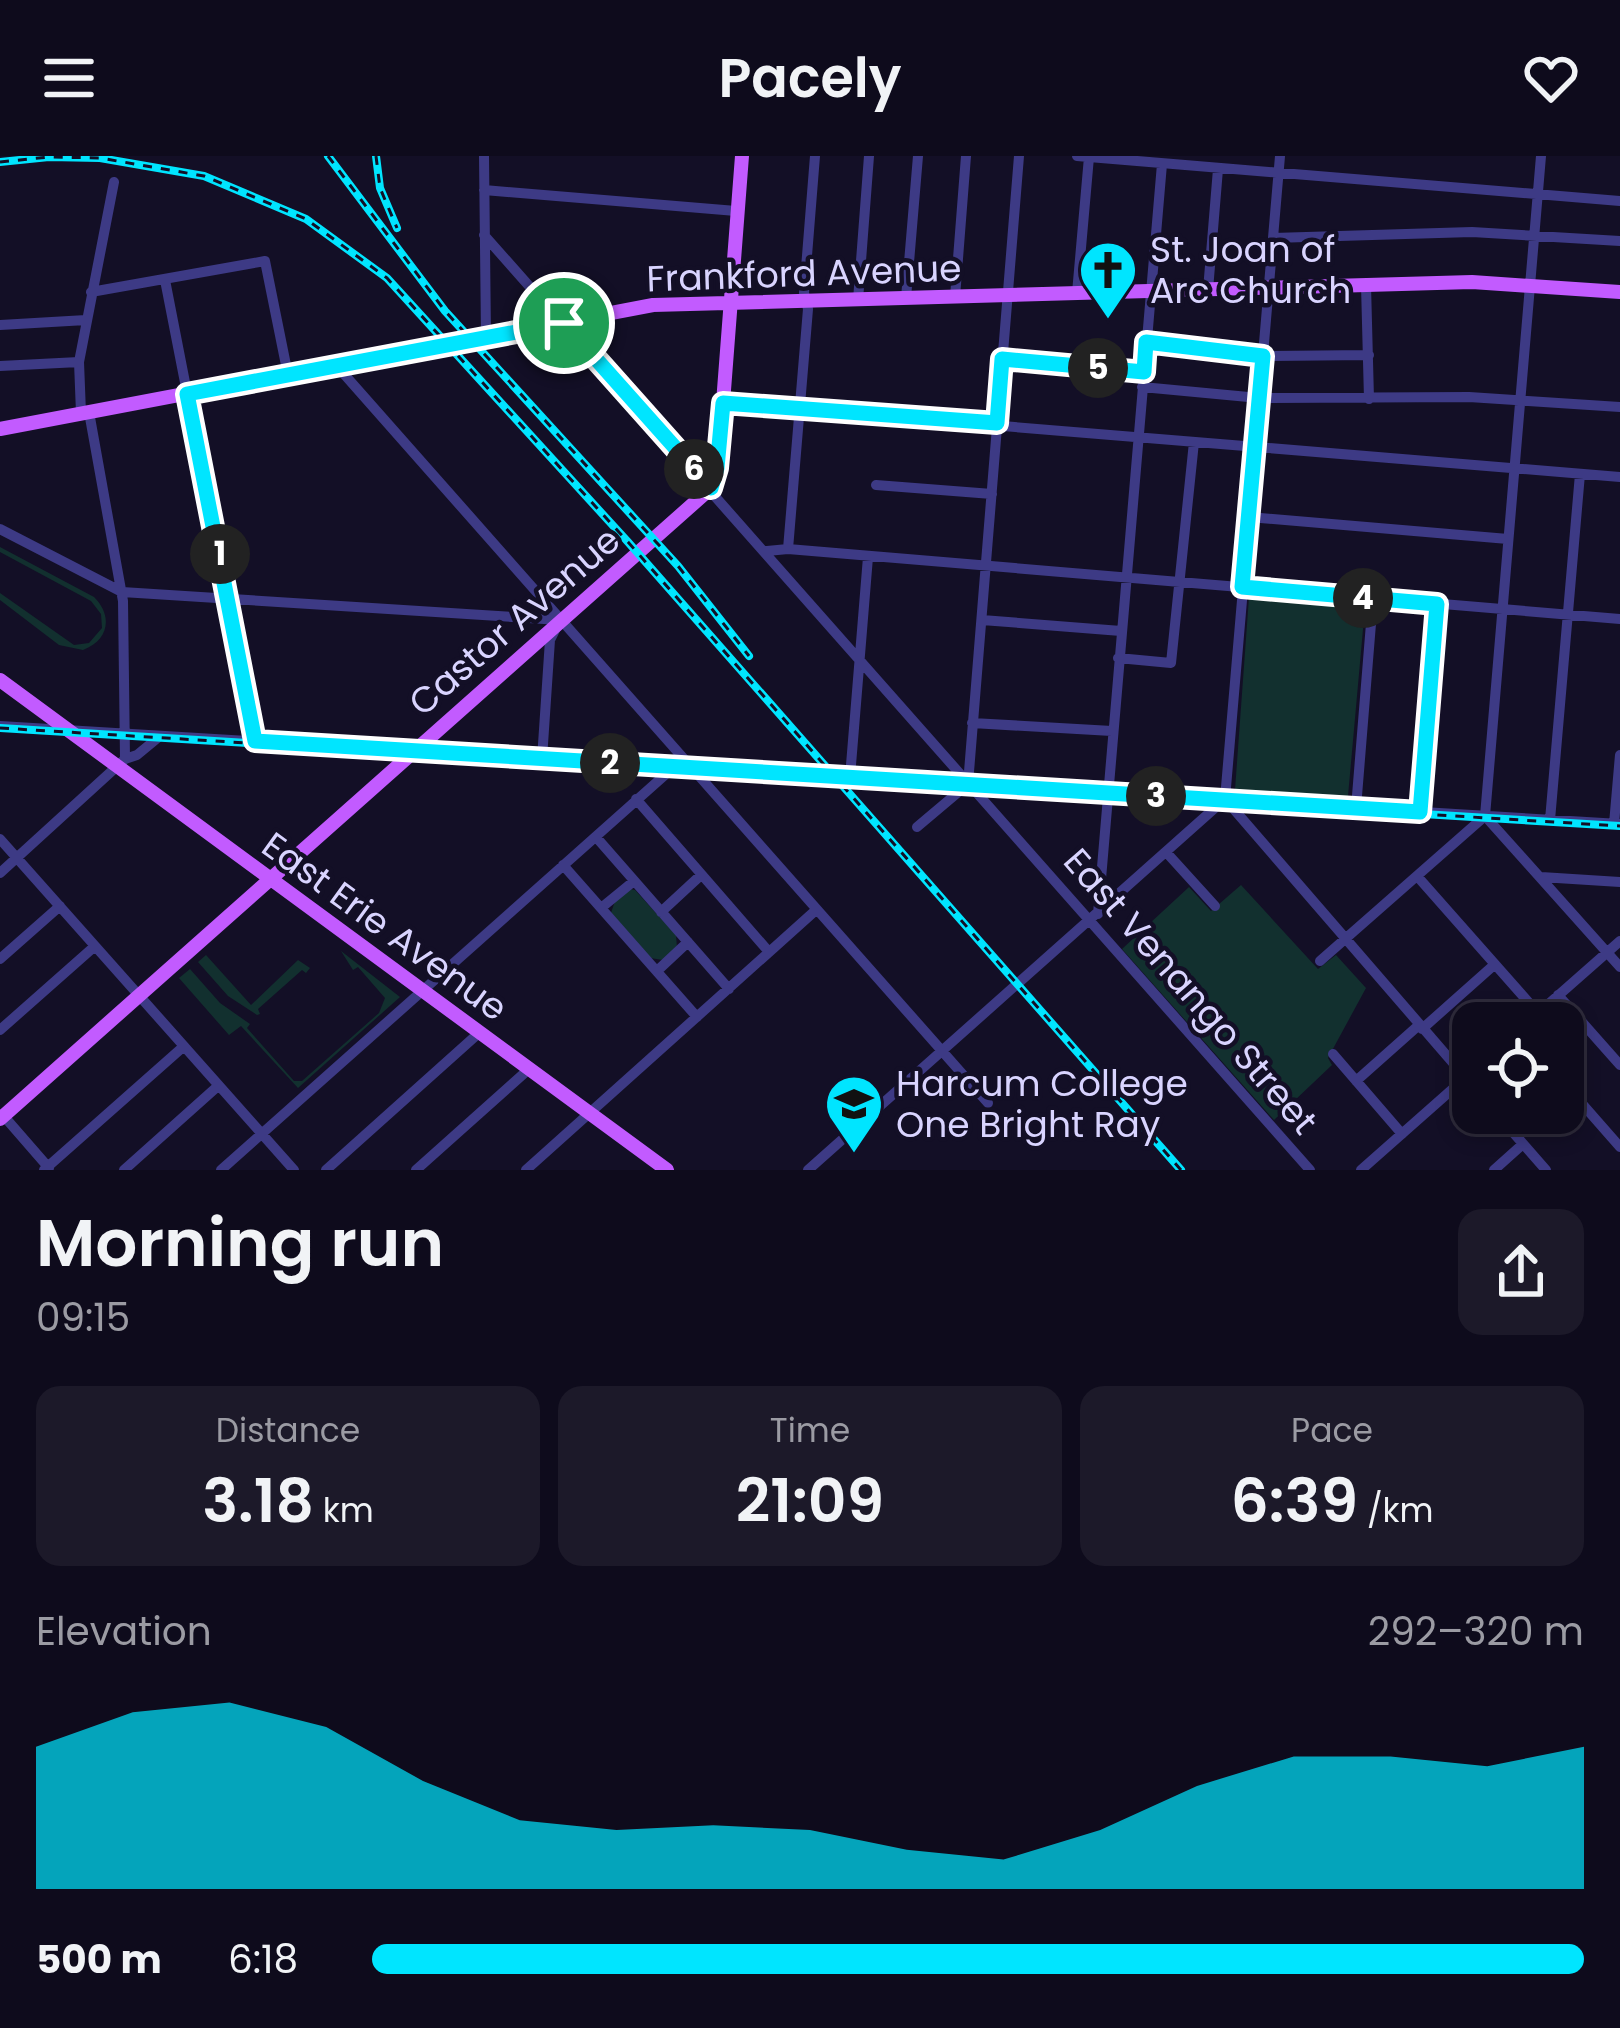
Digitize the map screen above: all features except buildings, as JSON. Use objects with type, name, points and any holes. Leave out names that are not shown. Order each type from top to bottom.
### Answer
[{"type":"main road","points":[[711,488],[717,468],[742,156]]},
{"type":"main road","name":"Frankford Avenue","points":[[0,429],[652,305],[1472,282],[1620,292]]},
{"type":"main road","name":"Castor Avenue","points":[[1,1116],[711,488]]},
{"type":"main road","name":"East Erie Avenue","points":[[0,680],[122,763],[271,879],[667,1170]]},
{"type":"street","points":[[484,156],[486,337]]},
{"type":"street","points":[[788,549],[815,156]]},
{"type":"street","points":[[858,300],[869,156]]},
{"type":"street","points":[[906,298],[918,156]]},
{"type":"street","points":[[955,297],[966,156]]},
{"type":"street","points":[[917,827],[968,784],[1019,156]]},
{"type":"street","points":[[1077,156],[1620,201]]},
{"type":"street","points":[[808,1170],[1225,799],[1280,156]]},
{"type":"street","points":[[1320,961],[1485,816],[1541,156]]},
{"type":"street","points":[[1077,293],[1089,158]]},
{"type":"street","points":[[1094,917],[1162,164]]},
{"type":"street","points":[[1208,290],[1218,169]]},
{"type":"street","points":[[114,182],[79,362],[122,592],[127,734],[122,763]]},
{"type":"street","points":[[484,190],[736,211]]},
{"type":"street","points":[[1273,238],[1472,232],[1620,241]]},
{"type":"street","name":"East Venango Street","points":[[484,235],[968,784],[1094,917],[1310,1170]]},
{"type":"street","points":[[92,292],[265,262],[287,375]]},
{"type":"street","points":[[165,280],[255,741]]},
{"type":"street","points":[[1366,285],[1369,399]]},
{"type":"street","points":[[0,325],[86,320]]},
{"type":"street","points":[[1146,342],[1263,356],[1369,355]]},
{"type":"street","points":[[1002,359],[1144,372]]},
{"type":"street","points":[[0,367],[79,362]]},
{"type":"street","points":[[336,365],[988,1103]]},
{"type":"street","points":[[1142,387],[1259,398],[1469,397],[1620,407]]},
{"type":"street","points":[[723,403],[1620,477]]},
{"type":"street","points":[[1118,658],[1171,663],[1194,442]]},
{"type":"street","points":[[1550,820],[1580,474]]},
{"type":"street","points":[[876,485],[992,494]]},
{"type":"street","points":[[1249,517],[1508,539]]},
{"type":"street","points":[[0,529],[122,592],[560,620]]},
{"type":"street","points":[[767,551],[788,549],[1620,619]]},
{"type":"street","points":[[850,776],[868,557]]},
{"type":"street","points":[[1356,808],[1373,599]]},
{"type":"street","points":[[1420,812],[1437,604]]},
{"type":"street","points":[[542,759],[550,640],[560,620]]},
{"type":"street","points":[[982,620],[1120,632]]},
{"type":"street","points":[[972,723],[1112,731]]},
{"type":"street","points":[[0,727],[1617,824],[1620,755]]},
{"type":"street","points":[[0,873],[122,763],[160,736]]},
{"type":"street","points":[[221,1170],[675,766]]},
{"type":"street","points":[[1225,799],[1452,1060]]},
{"type":"street","points":[[636,800],[770,952]]},
{"type":"street","points":[[1485,816],[1620,967]]},
{"type":"street","points":[[596,836],[729,988]]},
{"type":"street","points":[[0,838],[294,1170]]},
{"type":"street","points":[[1166,852],[1215,906]]},
{"type":"street","points":[[563,865],[697,1017]]},
{"type":"street","points":[[661,911],[701,875]]},
{"type":"street","points":[[1417,876],[1528,1002]]},
{"type":"street","points":[[1541,877],[1620,882]]},
{"type":"street","points":[[601,908],[634,881]]},
{"type":"street","points":[[0,959],[59,906]]},
{"type":"street","points":[[534,1167],[815,910]]},
{"type":"street","points":[[1550,1002],[1620,941]]},
{"type":"street","points":[[657,971],[688,942]]},
{"type":"street","points":[[0,1030],[95,946]]},
{"type":"street","points":[[1356,1081],[1494,964]]},
{"type":"street","points":[[1558,995],[1620,1065]]},
{"type":"street","points":[[326,1170],[479,1033]]},
{"type":"street","points":[[1,1116],[48,1169],[183,1047]]},
{"type":"street","points":[[1333,1054],[1402,1134]]},
{"type":"street","points":[[416,1170],[529,1069]]},
{"type":"street","points":[[124,1170],[218,1086]]},
{"type":"street","points":[[1361,1170],[1452,1093]]},
{"type":"street","points":[[1584,1106],[1620,1147]]},
{"type":"street","points":[[1514,1134],[1546,1170]]},
{"type":"street","points":[[1494,1170],[1523,1144]]},
{"type":"green space","points":[[0,547],[94,597],[106,619],[103,634],[92,646],[83,650],[59,645],[0,600],[0,593],[74,645],[89,643],[102,628],[101,614],[91,601],[0,552]]},
{"type":"green space","points":[[1249,597],[1365,607],[1348,796],[1235,790]]},
{"type":"green space","points":[[1241,885],[1318,969],[1336,955],[1366,988],[1328,1058],[1332,1065],[1274,1120],[1122,949],[1189,887],[1211,911]]},
{"type":"green space","points":[[630,889],[676,935],[677,948],[663,960],[650,958],[611,913],[615,901]]},
{"type":"green space","points":[[341,951],[400,997],[298,1088],[241,1026],[229,1035],[179,978],[190,969],[220,1003],[250,1024],[247,1028],[294,1081],[302,1081],[379,1013],[385,998],[358,967],[353,970]]},
{"type":"green space","points":[[206,955],[251,1005],[298,960],[310,968],[258,1009],[257,1015],[228,996],[198,962]]},
{"type":"railway","points":[[328,156],[445,311],[678,566],[749,656]]},
{"type":"railway","points":[[376,156],[380,188],[397,228]]},
{"type":"railway","points":[[0,162],[100,158],[204,176],[306,219],[387,278],[628,542],[1181,1170]]},
{"type":"railway","points":[[0,728],[1620,826]]},
{"type":"place","name":"St. Joan of Arc Church","points":[[1108,321]]},
{"type":"place","name":"Harcum College One Bright Ray","points":[[854,1155]]},
{"type":"route","points":[[564,323],[711,488],[723,403],[997,423],[1002,359],[1144,372],[1146,342],[1263,356],[1242,587],[1437,604],[1420,812],[255,741],[187,394],[564,323]]}]
